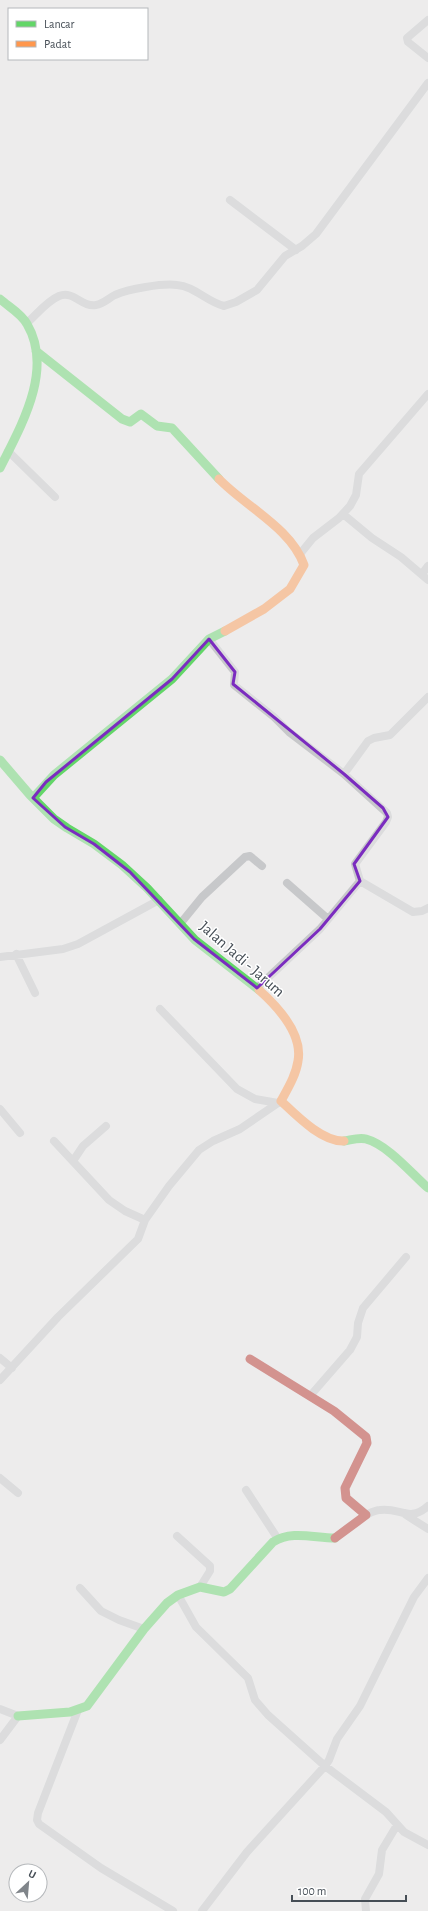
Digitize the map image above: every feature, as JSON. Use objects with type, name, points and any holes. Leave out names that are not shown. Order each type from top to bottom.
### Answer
[{"type":"street","points":[[428,20],[407,38],[411,45],[428,58]]},
{"type":"street","points":[[27,323],[59,296],[71,295],[85,303],[97,305],[126,291],[177,284],[189,288],[209,301],[224,306],[236,302],[257,290],[285,256],[296,250],[316,234],[324,225],[428,83]]},
{"type":"street","points":[[230,200],[296,250]]},
{"type":"street","points":[[0,299],[27,323],[36,351],[38,370],[30,400],[0,468]]},
{"type":"street","points":[[33,798],[54,775],[126,715],[172,680],[209,639],[264,609],[290,589],[299,576],[304,565],[300,554],[280,531],[231,492],[172,428],[167,426],[157,426],[142,414],[130,422],[126,421],[36,351]]},
{"type":"street","points":[[300,554],[313,538],[343,514],[356,495],[358,474],[428,394]]},
{"type":"street","points":[[8,451],[56,496]]},
{"type":"street","points":[[343,514],[372,538],[425,577],[428,566]]},
{"type":"street","points":[[209,639],[235,672],[234,685],[274,717],[289,732],[344,774],[388,814],[386,822],[355,864],[360,881],[413,912],[422,911],[428,908]]},
{"type":"street","points":[[344,774],[368,741],[374,738],[390,735],[428,697]]},
{"type":"street","name":"Jalan Jadi - Jarum","points":[[0,760],[33,798],[65,827],[94,844],[130,872],[159,900],[194,939],[257,988],[280,1012],[293,1034],[298,1047],[299,1057],[298,1064],[280,1102]]},
{"type":"street","points":[[180,924],[202,897],[245,857],[250,856],[262,866]]},
{"type":"street","points":[[257,988],[300,950],[360,881]]},
{"type":"street","points":[[287,883],[328,919]]},
{"type":"street","points":[[0,957],[63,949],[78,944],[159,900]]},
{"type":"street","points":[[16,954],[35,993]]},
{"type":"street","points":[[160,1009],[237,1089],[255,1099],[280,1102],[297,1116],[330,1138],[344,1141],[364,1139],[371,1142],[396,1158],[428,1188]]},
{"type":"street","points":[[0,1380],[58,1317],[138,1239],[145,1220],[169,1186],[199,1150],[213,1141],[240,1129],[280,1102]]},
{"type":"street","points":[[0,1109],[20,1133]]},
{"type":"street","points":[[72,1161],[83,1146],[106,1126]]},
{"type":"street","points":[[54,1141],[109,1200],[125,1211],[145,1220]]},
{"type":"street","points":[[310,1396],[350,1350],[357,1337],[358,1322],[363,1308],[406,1257]]},
{"type":"street","points":[[0,1358],[12,1368]]},
{"type":"street","points":[[250,1359],[351,1423],[366,1437],[367,1443],[345,1488],[346,1498],[366,1515]]},
{"type":"street","points":[[0,1478],[18,1493]]},
{"type":"street","points":[[246,1490],[278,1539]]},
{"type":"street","points":[[406,1515],[423,1510],[428,1506]]},
{"type":"street","points":[[0,1709],[18,1716],[70,1712],[87,1706],[144,1629],[168,1603],[178,1595],[200,1587],[218,1592],[224,1592],[230,1589],[247,1569],[278,1539],[295,1535],[334,1538],[366,1515],[381,1510],[406,1515],[428,1529]]},
{"type":"street","points":[[177,1536],[210,1566],[210,1571],[200,1587]]},
{"type":"street","points":[[202,1911],[247,1852],[325,1766],[329,1760],[337,1739],[360,1706],[414,1597],[428,1578]]},
{"type":"street","points":[[80,1588],[101,1610],[119,1620],[144,1629]]},
{"type":"street","points":[[178,1595],[196,1627],[248,1678],[258,1706],[325,1766],[386,1812],[404,1832],[428,1846]]},
{"type":"street","points":[[78,1710],[38,1813],[37,1820],[39,1824],[101,1868],[173,1911]]},
{"type":"street","points":[[0,1740],[18,1716]]},
{"type":"street","points":[[366,1911],[365,1899],[379,1874],[382,1850],[397,1825]]},
{"type":"highlighted area","points":[[209,639],[235,672],[233,684],[344,774],[383,808],[388,817],[354,864],[360,881],[320,929],[257,988],[194,939],[130,872],[94,844],[65,827],[33,798],[46,782],[172,679]]},
{"type":"traffic: fast","points":[[0,299],[18,313],[27,324],[34,342],[37,360],[36,379],[32,398],[17,434],[0,468]]},
{"type":"traffic: fast","points":[[36,351],[122,419],[130,422],[141,414],[157,426],[172,428],[219,479]]},
{"type":"traffic: fast","points":[[33,798],[54,775],[172,679],[209,639],[225,631]]},
{"type":"traffic: fast","points":[[0,760],[30,795],[54,819],[94,844],[122,865],[147,888],[195,940],[259,990]]},
{"type":"traffic: fast","points":[[344,1141],[361,1138],[374,1142],[383,1147],[428,1188]]},
{"type":"traffic: fast","points":[[18,1716],[70,1712],[87,1706],[144,1629],[167,1603],[178,1595],[200,1587],[224,1592],[230,1589],[273,1542],[280,1538],[295,1535],[335,1538]]},
{"type":"traffic: slow","points":[[219,479],[279,529],[298,552],[304,565],[290,589],[264,609],[225,631]]},
{"type":"traffic: slow","points":[[259,990],[274,1004],[288,1022],[297,1041],[299,1051],[297,1066],[281,1101],[310,1127],[327,1137],[344,1141]]},
{"type":"traffic: jam","points":[[250,1359],[334,1411],[366,1437],[367,1443],[345,1488],[346,1498],[366,1515],[335,1538]]}]
